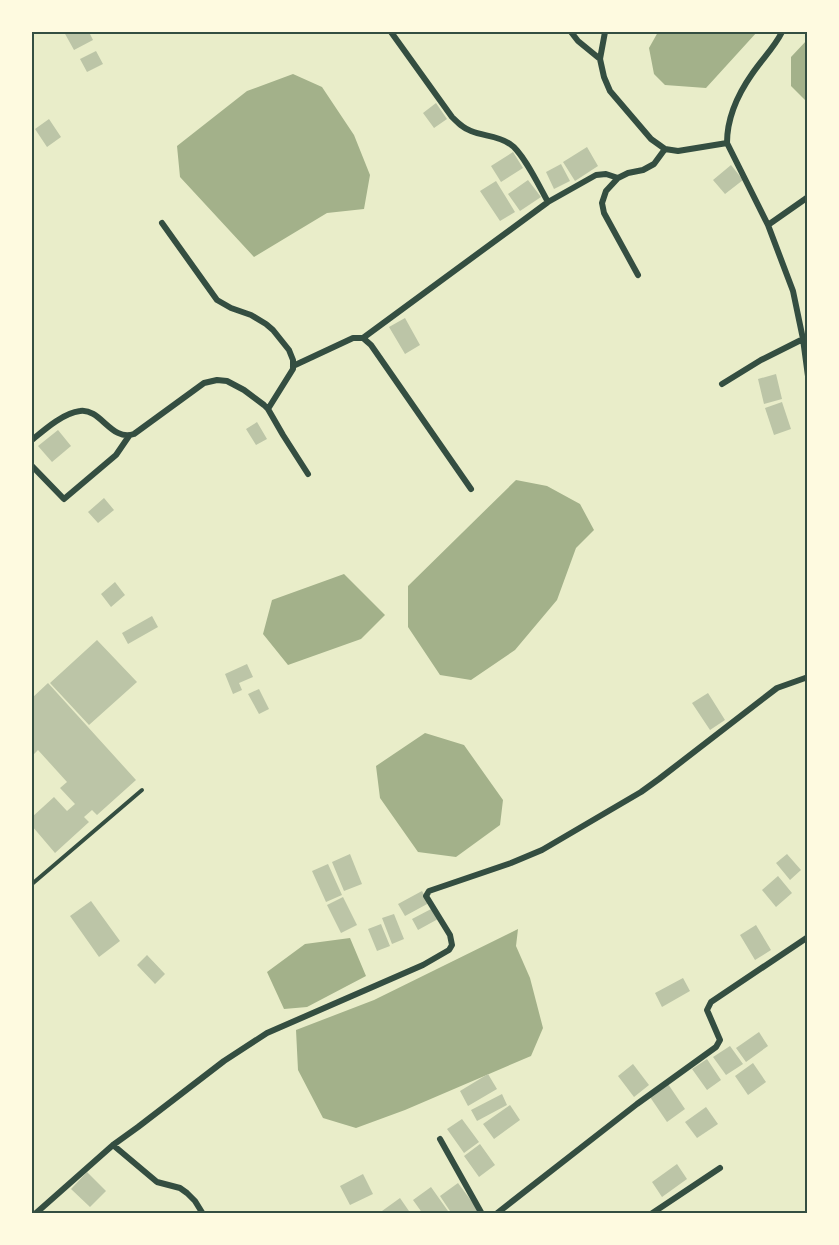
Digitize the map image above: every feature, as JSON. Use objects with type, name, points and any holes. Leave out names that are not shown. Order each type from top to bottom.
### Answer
[{"type":"street","points":[[391,32],[460,125],[471,131],[512,144],[521,154],[548,202]]},
{"type":"street","points":[[571,32],[600,59]]},
{"type":"street","points":[[605,32],[600,59],[610,91],[651,139],[666,149],[678,151],[727,143]]},
{"type":"street","points":[[782,32],[738,98],[727,129],[727,143],[768,225],[793,291],[803,339],[807,376]]},
{"type":"street","points":[[638,275],[604,213],[602,203],[606,191],[618,178],[654,164],[666,149]]},
{"type":"street","points":[[268,409],[294,366],[353,338],[363,338],[548,202],[596,175],[606,174],[618,178]]},
{"type":"street","points":[[768,225],[807,197]]},
{"type":"street","points":[[162,223],[217,300],[251,315],[273,330],[289,350],[294,366]]},
{"type":"street","points":[[363,338],[471,489]]},
{"type":"street","points":[[722,384],[761,360],[803,339]]},
{"type":"street","points":[[32,465],[64,499],[116,455],[129,436],[204,383],[212,380],[227,381],[250,394],[268,409],[308,474]]},
{"type":"street","points":[[32,440],[58,421],[81,410],[91,413],[120,434],[129,436]]},
{"type":"street","points":[[35,1214],[113,1145],[224,1061],[267,1033],[423,965],[449,950],[452,943],[450,935],[426,896],[429,891],[543,850],[641,792],[777,688],[807,676]]},
{"type":"street","points":[[496,1214],[637,1104],[716,1047],[720,1040],[707,1010],[711,1002],[807,937]]},
{"type":"street","points":[[440,1138],[482,1214]]},
{"type":"street","points":[[113,1145],[157,1182],[180,1188],[188,1193],[203,1214]]},
{"type":"street","points":[[651,1214],[720,1168]]},
{"type":"lane","points":[[32,884],[142,790]]},
{"type":"shaded area","points":[[658,32],[757,32],[706,88],[665,85],[654,74],[649,48]]},
{"type":"shaded area","points":[[807,40],[807,102],[791,86],[791,57]]},
{"type":"shaded area","points":[[293,74],[322,87],[354,135],[370,175],[364,209],[327,213],[254,257],[180,177],[177,146],[247,91]]},
{"type":"shaded area","points":[[516,480],[547,486],[580,504],[594,530],[576,548],[557,600],[515,650],[471,680],[440,675],[408,627],[408,586]]},
{"type":"shaded area","points":[[344,574],[385,615],[361,639],[288,665],[263,634],[272,600]]},
{"type":"shaded area","points":[[425,733],[464,745],[503,800],[500,825],[456,857],[418,852],[380,798],[376,766]]},
{"type":"shaded area","points":[[518,929],[516,946],[530,978],[543,1028],[531,1056],[405,1110],[356,1128],[323,1118],[298,1070],[296,1030],[374,1000]]},
{"type":"shaded area","points":[[350,938],[366,976],[307,1007],[284,1009],[267,972],[305,944]]},
{"type":"building","points":[[64,32],[89,32],[93,40],[74,50]]},
{"type":"building","points":[[96,51],[103,64],[87,72],[80,59]]},
{"type":"building","points":[[436,103],[447,119],[434,128],[423,113]]},
{"type":"building","points":[[49,119],[61,137],[47,147],[35,129]]},
{"type":"building","points":[[587,147],[598,166],[575,181],[563,162]]},
{"type":"building","points":[[513,152],[523,168],[501,182],[491,166]]},
{"type":"building","points":[[561,164],[570,181],[554,189],[546,172]]},
{"type":"building","points":[[731,165],[743,180],[725,194],[713,180]]},
{"type":"building","points":[[528,180],[541,197],[520,211],[508,194]]},
{"type":"building","points":[[496,181],[515,212],[500,221],[480,191]]},
{"type":"building","points":[[405,318],[420,345],[405,354],[389,327]]},
{"type":"building","points":[[776,374],[782,399],[764,404],[758,379]]},
{"type":"building","points":[[782,402],[791,429],[774,435],[765,408]]},
{"type":"building","points":[[257,422],[267,439],[256,445],[246,429]]},
{"type":"building","points":[[58,430],[71,446],[52,462],[38,446]]},
{"type":"building","points":[[104,498],[114,510],[98,523],[88,512]]},
{"type":"building","points":[[115,582],[125,595],[111,607],[101,594]]},
{"type":"building","points":[[152,616],[158,627],[128,644],[122,633]]},
{"type":"building","points":[[97,640],[137,682],[89,725],[50,683]]},
{"type":"building","points":[[247,664],[253,677],[239,683],[242,690],[233,694],[225,674]]},
{"type":"building","points":[[48,683],[136,780],[97,815],[92,810],[84,817],[89,822],[55,853],[32,826],[32,817],[54,797],[67,811],[75,804],[60,788],[67,782],[38,750],[32,756],[32,698]]},
{"type":"building","points":[[259,689],[269,709],[259,714],[248,694]]},
{"type":"building","points":[[708,693],[725,720],[710,730],[692,703]]},
{"type":"building","points":[[350,854],[362,884],[344,891],[332,862]]},
{"type":"building","points":[[787,854],[801,870],[790,880],[776,863]]},
{"type":"building","points":[[328,864],[342,895],[326,902],[312,871]]},
{"type":"building","points":[[778,876],[792,893],[776,907],[762,890]]},
{"type":"building","points":[[422,891],[429,903],[405,916],[398,904]]},
{"type":"building","points":[[343,897],[357,925],[341,933],[327,905]]},
{"type":"building","points":[[91,901],[120,941],[99,957],[70,916]]},
{"type":"building","points":[[433,908],[438,919],[418,930],[412,919]]},
{"type":"building","points":[[394,914],[404,939],[392,944],[382,918]]},
{"type":"building","points":[[381,924],[390,946],[377,951],[368,929]]},
{"type":"building","points":[[756,925],[771,950],[755,960],[740,935]]},
{"type":"building","points":[[147,955],[165,974],[155,984],[137,965]]},
{"type":"building","points":[[683,978],[690,991],[662,1007],[655,993]]},
{"type":"building","points":[[759,1032],[768,1046],[746,1062],[736,1048]]},
{"type":"building","points":[[730,1046],[743,1064],[726,1075],[713,1057]]},
{"type":"building","points":[[707,1059],[721,1080],[707,1090],[692,1069]]},
{"type":"building","points":[[753,1063],[766,1082],[748,1095],[735,1076]]},
{"type":"building","points":[[633,1064],[649,1085],[634,1097],[618,1076]]},
{"type":"building","points":[[488,1074],[497,1089],[468,1106],[460,1091]]},
{"type":"building","points":[[668,1084],[685,1109],[667,1122],[650,1097]]},
{"type":"building","points":[[502,1094],[507,1105],[477,1121],[471,1110]]},
{"type":"building","points":[[510,1105],[520,1120],[494,1139],[483,1124]]},
{"type":"building","points":[[706,1107],[718,1124],[697,1138],[685,1122]]},
{"type":"building","points":[[462,1119],[479,1142],[464,1153],[447,1129]]},
{"type":"building","points":[[480,1144],[495,1165],[479,1177],[464,1156]]},
{"type":"building","points":[[677,1164],[687,1179],[662,1197],[652,1182]]},
{"type":"building","points":[[87,1172],[106,1191],[90,1207],[71,1189]]},
{"type":"building","points":[[363,1174],[373,1194],[350,1205],[340,1186]]},
{"type":"building","points":[[458,1183],[478,1210],[473,1214],[452,1214],[440,1196]]},
{"type":"building","points":[[431,1187],[448,1211],[445,1214],[423,1214],[413,1200]]},
{"type":"building","points":[[400,1198],[411,1214],[384,1214],[382,1211]]}]
